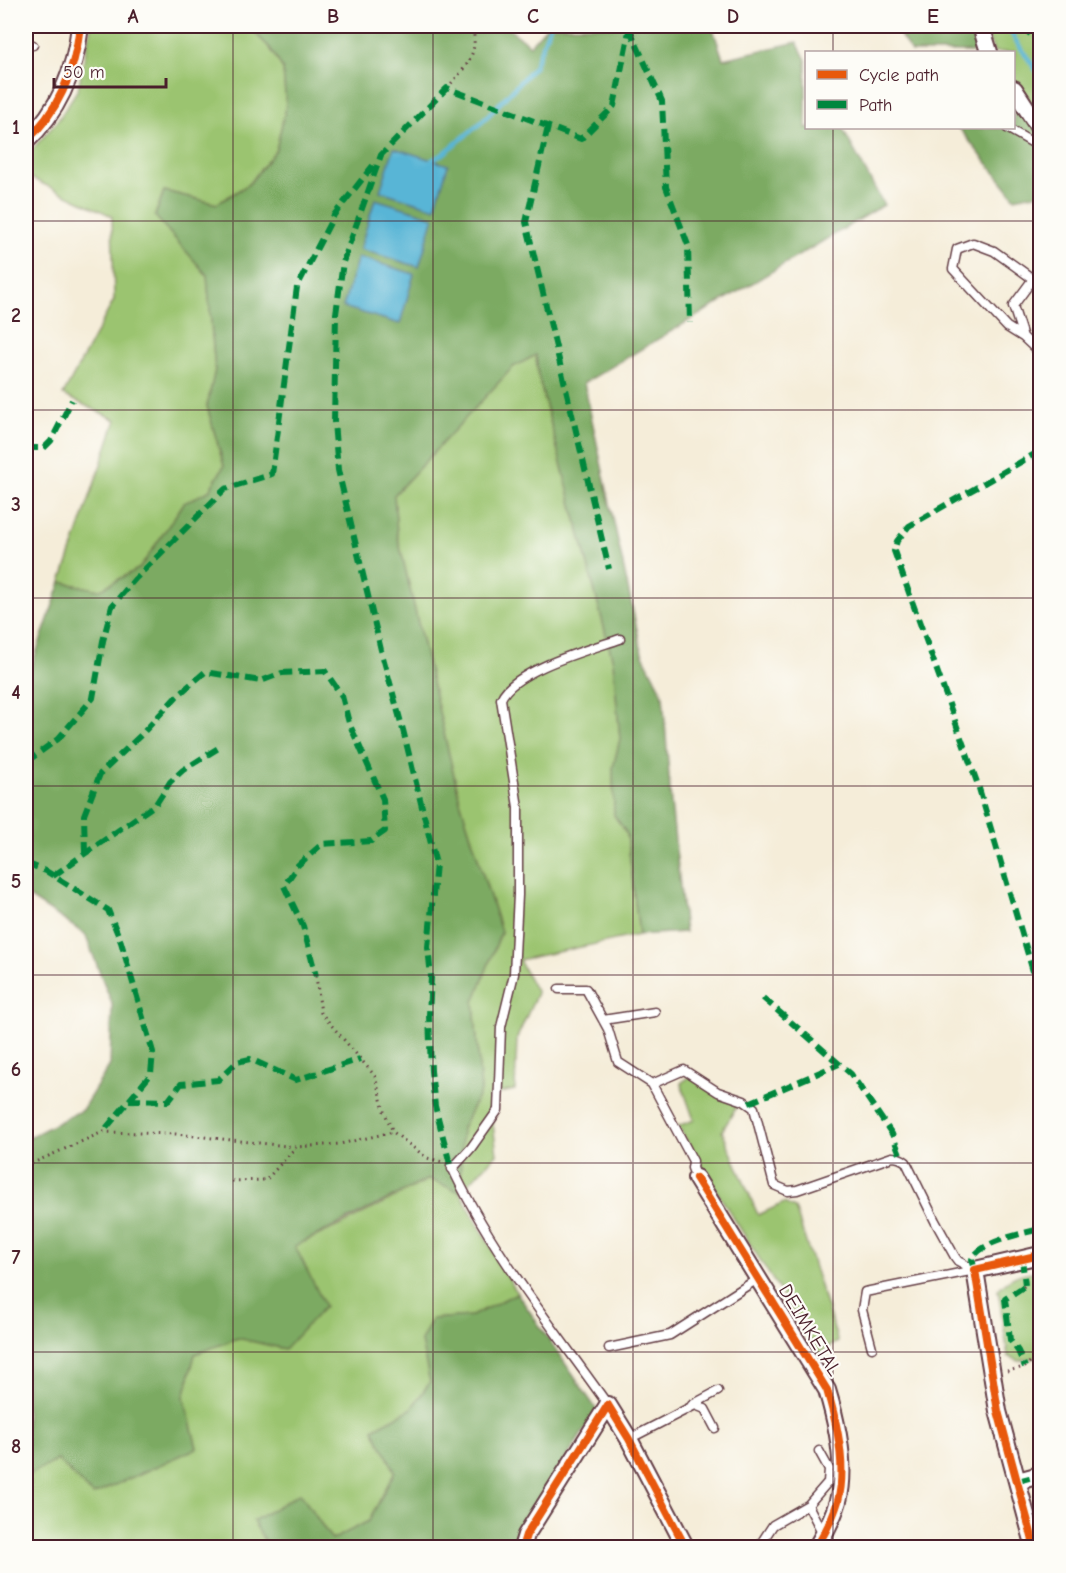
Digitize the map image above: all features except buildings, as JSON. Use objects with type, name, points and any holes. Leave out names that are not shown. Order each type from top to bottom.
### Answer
[{"type":"street","points":[[26,141],[51,113],[66,85],[75,56],[80,26]]},
{"type":"street","points":[[981,26],[989,51]]},
{"type":"street","points":[[1015,90],[1041,129]]},
{"type":"street","name":"DEIMKETAL","points":[[696,1178],[827,1389],[834,1413],[841,1458],[838,1499],[820,1541]]},
{"type":"street","points":[[1035,1548],[998,1411],[975,1270],[1041,1255]]},
{"type":"street","points":[[522,1548],[526,1535],[608,1405],[629,1439],[686,1548]]},
{"type":"street","points":[[1018,1481],[1041,1475]]},
{"type":"lane","points":[[1009,129],[1041,147]]},
{"type":"lane","points":[[1023,337],[1013,306],[1033,279],[994,251],[973,243],[957,249],[953,269],[1006,327],[1023,337],[1041,353]]},
{"type":"lane","points":[[608,1405],[522,1285],[464,1195],[451,1167],[471,1148],[498,1110],[500,1103],[499,1042],[514,974],[518,895],[518,807],[501,699],[507,688],[552,662],[620,639]]},
{"type":"lane","points":[[559,988],[586,989],[608,1029],[618,1062],[652,1084],[693,1161],[692,1168],[696,1178]]},
{"type":"lane","points":[[603,1020],[655,1012]]},
{"type":"lane","points":[[652,1084],[684,1070],[718,1092],[749,1103],[754,1108],[774,1185],[788,1191],[797,1190],[892,1157],[902,1159],[906,1162],[955,1257],[975,1270]]},
{"type":"lane","points":[[872,1348],[862,1310],[865,1292],[975,1270]]},
{"type":"lane","points":[[609,1348],[670,1335],[759,1278]]},
{"type":"lane","points":[[629,1439],[718,1391]]},
{"type":"lane","points":[[690,1406],[705,1409],[715,1428]]},
{"type":"lane","points":[[758,1548],[773,1525],[808,1505],[828,1482],[829,1469],[819,1451]]},
{"type":"lane","points":[[808,1505],[820,1541]]},
{"type":"path","points":[[447,88],[462,71],[474,52],[476,42],[472,26]]},
{"type":"path","points":[[316,976],[321,1013],[375,1076],[384,1111],[393,1132],[427,1158],[451,1167]]},
{"type":"path","points":[[26,1166],[103,1132],[176,1134],[296,1147],[340,1144],[393,1132]]},
{"type":"path","points":[[232,1181],[266,1180],[296,1147]]},
{"type":"path","points":[[991,1375],[1024,1367],[1034,1358],[1041,1357]]},
{"type":"green space","points":[[91,26],[248,26],[270,48],[283,69],[286,106],[276,150],[249,184],[217,204],[164,191],[155,215],[207,275],[215,370],[207,406],[224,466],[209,491],[184,503],[140,568],[99,590],[61,582],[116,420],[63,395],[114,300],[112,216],[26,176],[26,156],[57,122],[78,89]]},
{"type":"green space","points":[[248,26],[505,26],[530,45],[547,26],[712,26],[723,59],[797,42],[805,58],[805,129],[843,129],[884,205],[584,383],[642,653],[663,695],[671,803],[685,932],[639,935],[627,834],[614,815],[613,768],[620,739],[613,661],[538,375],[536,355],[513,367],[394,495],[397,534],[460,801],[501,932],[474,1002],[481,1091],[462,1128],[460,1192],[428,1179],[295,1246],[325,1306],[285,1349],[238,1338],[195,1354],[184,1397],[197,1448],[93,1495],[58,1460],[26,1476],[26,1139],[82,1110],[110,1065],[112,1004],[85,934],[26,895],[26,682],[61,582],[99,590],[140,568],[184,503],[209,491],[224,466],[207,406],[215,370],[207,275],[155,216],[164,191],[217,204],[249,184],[276,150],[286,106],[283,69],[270,48]]},
{"type":"green space","points":[[898,26],[978,26],[986,51],[910,51],[900,35]]},
{"type":"green space","points":[[984,26],[1040,26],[1040,123],[1015,84],[1015,51],[994,51]]},
{"type":"green space","points":[[1015,99],[1040,133],[1040,193],[1015,198],[960,129],[1015,129]]},
{"type":"green space","points":[[536,355],[538,375],[613,661],[620,739],[613,768],[614,815],[627,834],[639,935],[519,960],[537,993],[517,1038],[515,1090],[489,1095],[497,1154],[460,1192],[461,1128],[481,1091],[474,1002],[501,932],[460,801],[397,534],[394,495],[513,367]]},
{"type":"green space","points":[[691,1076],[734,1101],[737,1106],[722,1131],[758,1215],[784,1203],[795,1208],[838,1342],[819,1353],[678,1126],[694,1120],[681,1083]]},
{"type":"green space","points":[[429,1179],[460,1192],[517,1293],[472,1316],[432,1319],[421,1341],[430,1382],[411,1409],[373,1429],[395,1471],[369,1521],[332,1540],[300,1493],[267,1545],[268,1547],[26,1548],[26,1476],[58,1460],[197,1448],[184,1397],[195,1354],[238,1338],[285,1349],[295,1246]]},
{"type":"green space","points":[[1033,1272],[1038,1274],[1040,1284],[1040,1357],[1019,1361],[1008,1356],[998,1290],[1014,1277]]},
{"type":"green space","points":[[517,1293],[597,1410],[517,1536],[429,1543],[428,1548],[268,1547],[253,1521],[300,1493],[332,1540],[369,1521],[395,1471],[373,1429],[411,1409],[430,1382],[421,1341],[432,1319],[472,1316]]},
{"type":"green space","points":[[517,1536],[518,1548],[429,1548],[429,1543]]},
{"type":"water","points":[[394,148],[448,165],[435,208],[380,191]]},
{"type":"water","points":[[375,199],[434,217],[419,267],[360,249]]},
{"type":"water","points":[[358,257],[414,274],[400,324],[343,307]]},
{"type":"waterway","points":[[432,160],[442,155],[483,121],[534,67],[550,26]]},
{"type":"waterway","points":[[1008,26],[1040,76]]},
{"type":"marked path","points":[[450,1164],[435,1106],[431,1071],[429,1015],[431,977],[428,947],[436,864],[338,470],[334,422],[336,314],[343,262],[381,155],[447,88],[581,139],[614,106],[630,26]]},
{"type":"marked path","points":[[1022,26],[1040,44]]},
{"type":"marked path","points":[[629,28],[662,101],[666,187],[688,245],[690,323]]},
{"type":"marked path","points":[[548,127],[526,222],[609,569]]},
{"type":"marked path","points":[[26,762],[58,739],[93,698],[112,606],[135,579],[225,489],[272,474],[297,287],[334,215],[375,163]]},
{"type":"marked path","points":[[26,448],[44,448],[51,441],[72,400]]},
{"type":"marked path","points":[[1040,451],[909,526],[897,541],[894,551],[978,785],[1040,995]]},
{"type":"marked path","points":[[85,853],[84,815],[100,774],[177,696],[205,672],[261,681],[282,673],[325,671],[342,696],[349,723],[383,799],[385,831],[371,841],[322,844],[298,865],[284,886],[303,926],[316,976]]},
{"type":"marked path","points":[[53,876],[156,804],[170,782],[183,770],[220,747]]},
{"type":"marked path","points":[[26,863],[46,871],[108,910],[121,942],[153,1052],[151,1074],[103,1132]]},
{"type":"marked path","points":[[763,998],[851,1074],[892,1134],[902,1159]]},
{"type":"marked path","points":[[129,1100],[168,1101],[181,1084],[218,1080],[237,1062],[250,1059],[296,1080],[360,1059]]},
{"type":"marked path","points":[[749,1103],[839,1064]]},
{"type":"marked path","points":[[975,1270],[972,1259],[984,1247],[1003,1239],[1040,1229]]},
{"type":"marked path","points":[[1022,1259],[1025,1285]]},
{"type":"marked path","points":[[1023,1287],[1005,1299],[1010,1340],[1025,1367]]},
{"type":"marked path","points":[[1018,1481],[1040,1475]]},
{"type":"cycle path","points":[[26,141],[48,116],[64,89],[74,59],[80,26]]},
{"type":"cycle path","points":[[696,1178],[827,1390],[840,1445],[841,1488],[834,1513],[816,1548]]},
{"type":"cycle path","points":[[1035,1548],[998,1411],[975,1270],[1040,1255]]},
{"type":"cycle path","points":[[522,1548],[526,1535],[608,1405],[629,1439],[686,1548]]}]
